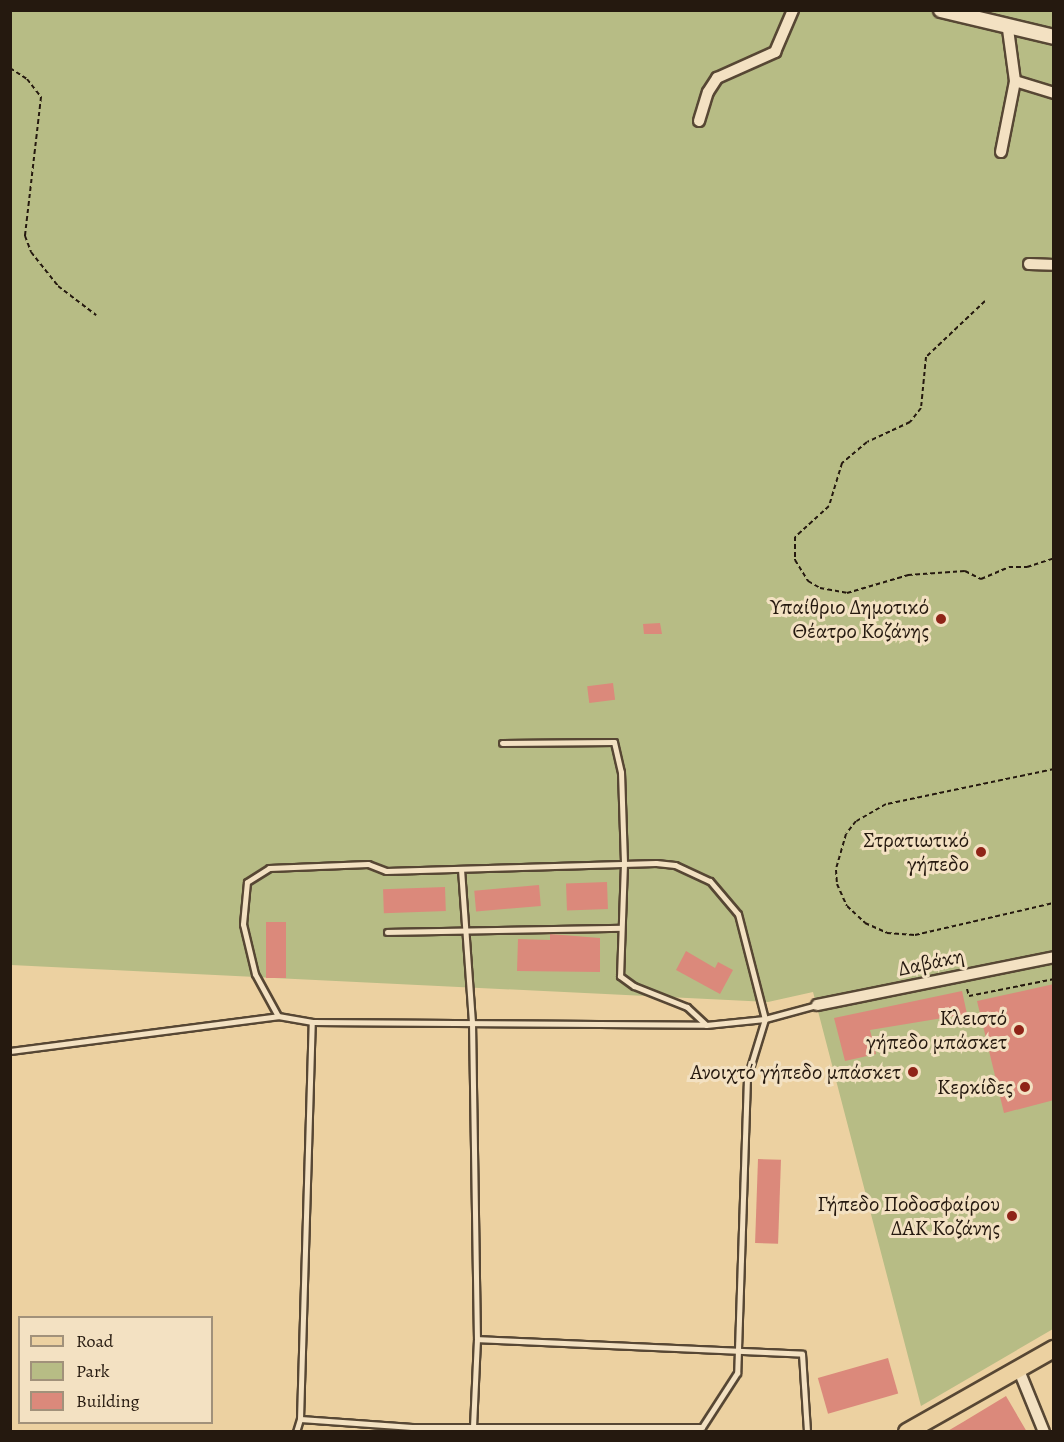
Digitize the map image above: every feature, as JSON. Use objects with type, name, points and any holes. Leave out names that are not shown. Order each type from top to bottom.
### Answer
[{"type":"main road","points":[[907,1431],[924,1427],[1018,1368],[1053,1349]]},
{"type":"street","points":[[699,121],[712,84],[725,73],[775,52],[793,10]]},
{"type":"street","points":[[940,10],[1008,29],[1053,37]]},
{"type":"street","points":[[1001,152],[1015,81],[1008,29]]},
{"type":"street","points":[[1015,81],[1053,93]]},
{"type":"street","points":[[1029,264],[1053,264]]},
{"type":"street","name":"Δαβάκη","points":[[817,1005],[1053,957]]},
{"type":"street","points":[[1018,1368],[1044,1431]]},
{"type":"lane","points":[[502,743],[614,742],[621,772],[624,863],[620,976],[634,986],[687,1006],[706,1025]]},
{"type":"lane","points":[[278,1016],[255,974],[243,924],[247,882],[269,868],[368,864],[386,871],[624,863],[675,865],[710,881],[725,896],[745,933],[765,1019],[747,1078],[740,1349],[737,1373],[702,1427],[412,1429],[300,1419]]},
{"type":"lane","points":[[461,868],[472,1022],[477,1339],[473,1427]]},
{"type":"lane","points":[[387,932],[466,933],[621,928]]},
{"type":"lane","points":[[10,1051],[278,1016],[312,1022],[706,1025],[765,1019],[817,1005]]},
{"type":"lane","points":[[296,1431],[300,1419],[312,1022]]},
{"type":"lane","points":[[477,1339],[740,1349],[802,1354],[807,1431]]},
{"type":"path","points":[[10,68],[27,79],[40,97],[25,236],[32,252],[58,286],[96,315]]},
{"type":"path","points":[[985,301],[926,357],[921,408],[910,422],[867,442],[842,462],[829,506],[795,537],[795,560],[808,581],[820,588],[847,593],[908,575],[965,572],[981,579],[1009,567],[1053,558]]},
{"type":"path","points":[[1053,769],[886,804],[856,821],[846,834],[836,870],[837,884],[847,906],[865,923],[887,933],[915,935],[1053,903]]},
{"type":"path","points":[[967,989],[969,996],[1053,979]]},
{"type":"green space","points":[[11,11],[1053,11],[1053,1329],[921,1406],[813,992],[768,1002],[11,965]]},
{"type":"building","points":[[660,623],[662,634],[644,634],[643,624]]},
{"type":"building","points":[[613,683],[615,700],[589,703],[587,686]]},
{"type":"building","points":[[607,882],[608,909],[567,910],[566,883]]},
{"type":"building","points":[[539,885],[541,906],[476,912],[474,891]]},
{"type":"building","points":[[445,887],[446,911],[384,913],[383,889]]},
{"type":"building","points":[[266,922],[286,922],[286,978],[266,978]]},
{"type":"building","points":[[550,934],[600,938],[600,972],[517,971],[518,939],[550,940]]},
{"type":"building","points":[[686,951],[715,968],[718,962],[733,970],[720,994],[676,970]]},
{"type":"building","name":"Κλειστό γήπεδο μπάσκετ","points":[[1054,984],[1054,1100],[1004,1113],[977,1001]]},
{"type":"building","points":[[962,991],[967,1014],[870,1030],[876,1054],[845,1061],[834,1018]]},
{"type":"building","points":[[758,1159],[781,1160],[778,1244],[755,1243]]},
{"type":"building","points":[[888,1358],[898,1394],[828,1414],[818,1378]]},
{"type":"building","points":[[1006,1396],[1027,1432],[946,1432],[963,1422]]},
{"type":"place","name":"Υπαίθριο Δημοτικό Θέατρο Κοζάνης","points":[[941,619]]},
{"type":"place","name":"Στρατιωτικό γήπεδο","points":[[981,852]]},
{"type":"place","name":"Κλειστό γήπεδο μπάσκετ","points":[[1019,1030]]},
{"type":"place","name":"Ανοιχτό γήπεδο μπάσκετ","points":[[913,1072]]},
{"type":"place","name":"Κερκίδες","points":[[1025,1087]]},
{"type":"place","name":"Γήπεδο Ποδοσφαίρου ΔΑΚ Κοζάνης","points":[[1012,1216]]}]
